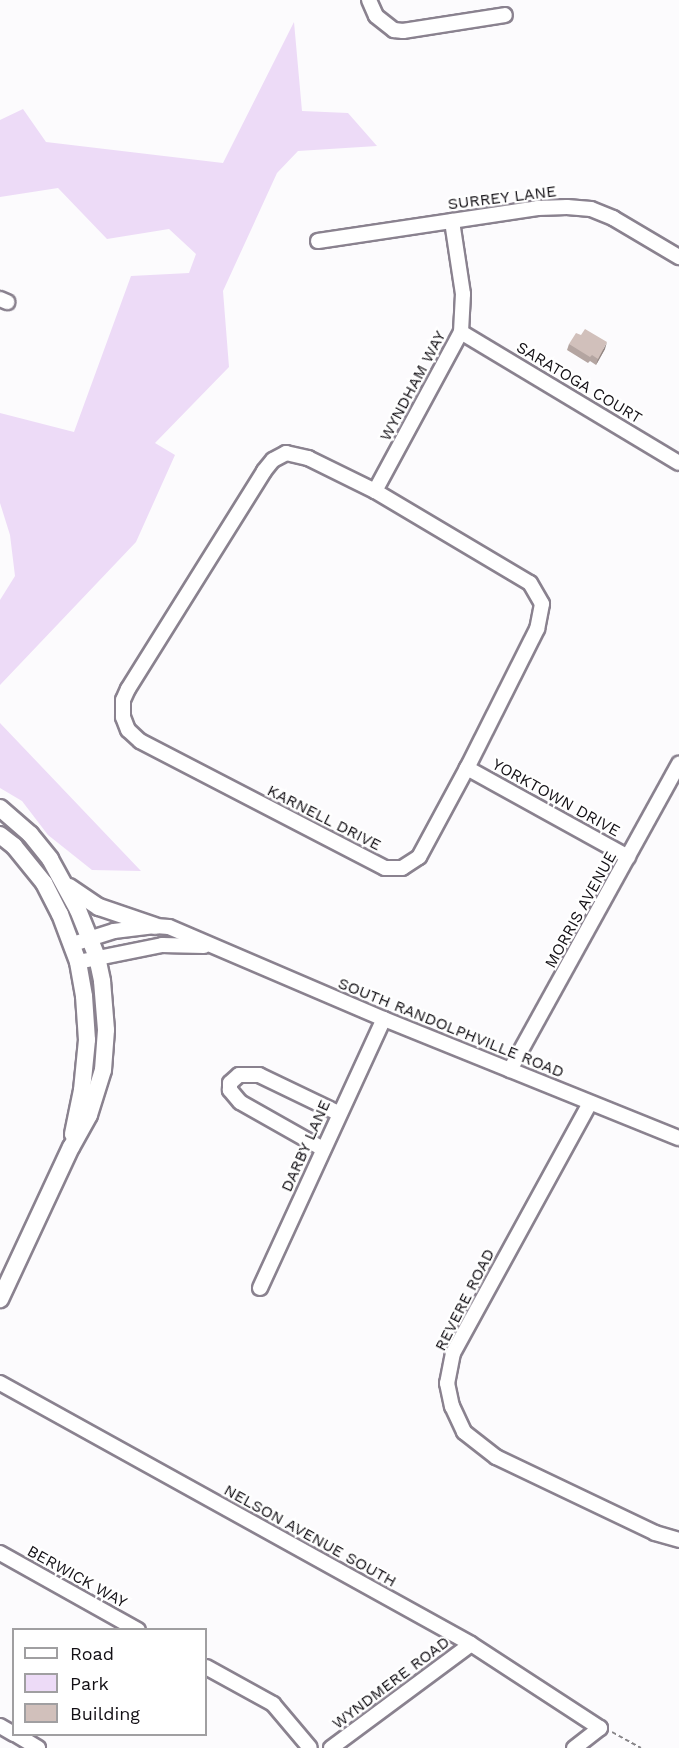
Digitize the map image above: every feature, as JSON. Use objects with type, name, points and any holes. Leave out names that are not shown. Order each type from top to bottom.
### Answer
[{"type":"main road","points":[[0,808],[30,834],[66,885],[90,938],[97,957],[105,1013],[106,1050],[94,1104],[71,1147],[0,1299]]},
{"type":"main road","points":[[0,835],[14,846],[44,883],[73,944],[78,962],[84,996],[87,1050],[71,1147]]},
{"type":"main road","points":[[66,885],[99,907],[155,926]]},
{"type":"street","points":[[369,0],[376,16],[394,30],[403,31],[505,15]]},
{"type":"street","name":"SURREY LANE","points":[[318,241],[538,208],[591,209],[613,218],[679,257]]},
{"type":"street","name":"WYNDHAM WAY","points":[[375,491],[461,332],[463,294],[452,221]]},
{"type":"street","name":"SARATOGA COURT","points":[[461,332],[679,463]]},
{"type":"street","name":"KARNELL DRIVE","points":[[286,453],[296,454],[375,491],[530,584],[542,604],[537,629],[468,768],[419,857],[410,864],[392,869],[140,741],[128,730],[123,717],[123,700],[128,689],[273,460],[286,453]]},
{"type":"street","name":"MORRIS AVENUE","points":[[510,1070],[679,764]]},
{"type":"street","name":"YORKTOWN DRIVE","points":[[468,768],[628,856]]},
{"type":"street","name":"SOUTH RANDOLPHVILLE ROAD","points":[[73,944],[114,931],[155,926],[182,932],[212,947],[384,1019],[679,1138]]},
{"type":"street","name":"SOUTH RANDOLPHVILLE ROAD","points":[[78,962],[162,945],[212,947]]},
{"type":"street","name":"DARBY LANE","points":[[260,1288],[338,1113],[384,1019]]},
{"type":"street","points":[[322,1149],[240,1102],[230,1090],[230,1083],[239,1074],[259,1074],[338,1113]]},
{"type":"street","name":"REVERE ROAD","points":[[590,1103],[453,1353],[447,1383],[452,1406],[464,1432],[496,1456],[655,1533],[679,1540]]},
{"type":"street","name":"NELSON AVENUE SOUTH","points":[[0,1383],[471,1644],[600,1728]]},
{"type":"street","name":"BERWICK WAY","points":[[0,1553],[136,1628]]},
{"type":"street","name":"WYNDMERE ROAD","points":[[331,1748],[471,1644]]},
{"type":"street","points":[[207,1668],[273,1704],[310,1748]]},
{"type":"street","points":[[574,1748],[600,1728]]},
{"type":"street","points":[[17,1736],[38,1748]]},
{"type":"path","points":[[600,1728],[623,1736],[641,1748]]},
{"type":"green space","points":[[294,22],[302,111],[348,113],[377,146],[298,151],[277,173],[223,291],[229,367],[155,443],[175,455],[136,542],[0,685],[0,600],[15,576],[10,535],[0,503],[0,413],[74,432],[131,276],[189,273],[196,254],[169,229],[107,239],[58,188],[0,197],[0,120],[23,109],[46,142],[223,163]]},
{"type":"green space","points":[[0,723],[141,871],[92,870],[48,835],[22,801],[0,788]]},
{"type":"building","points":[[585,329],[607,342],[598,359],[592,355],[590,357],[569,344],[576,333],[581,335]]}]
